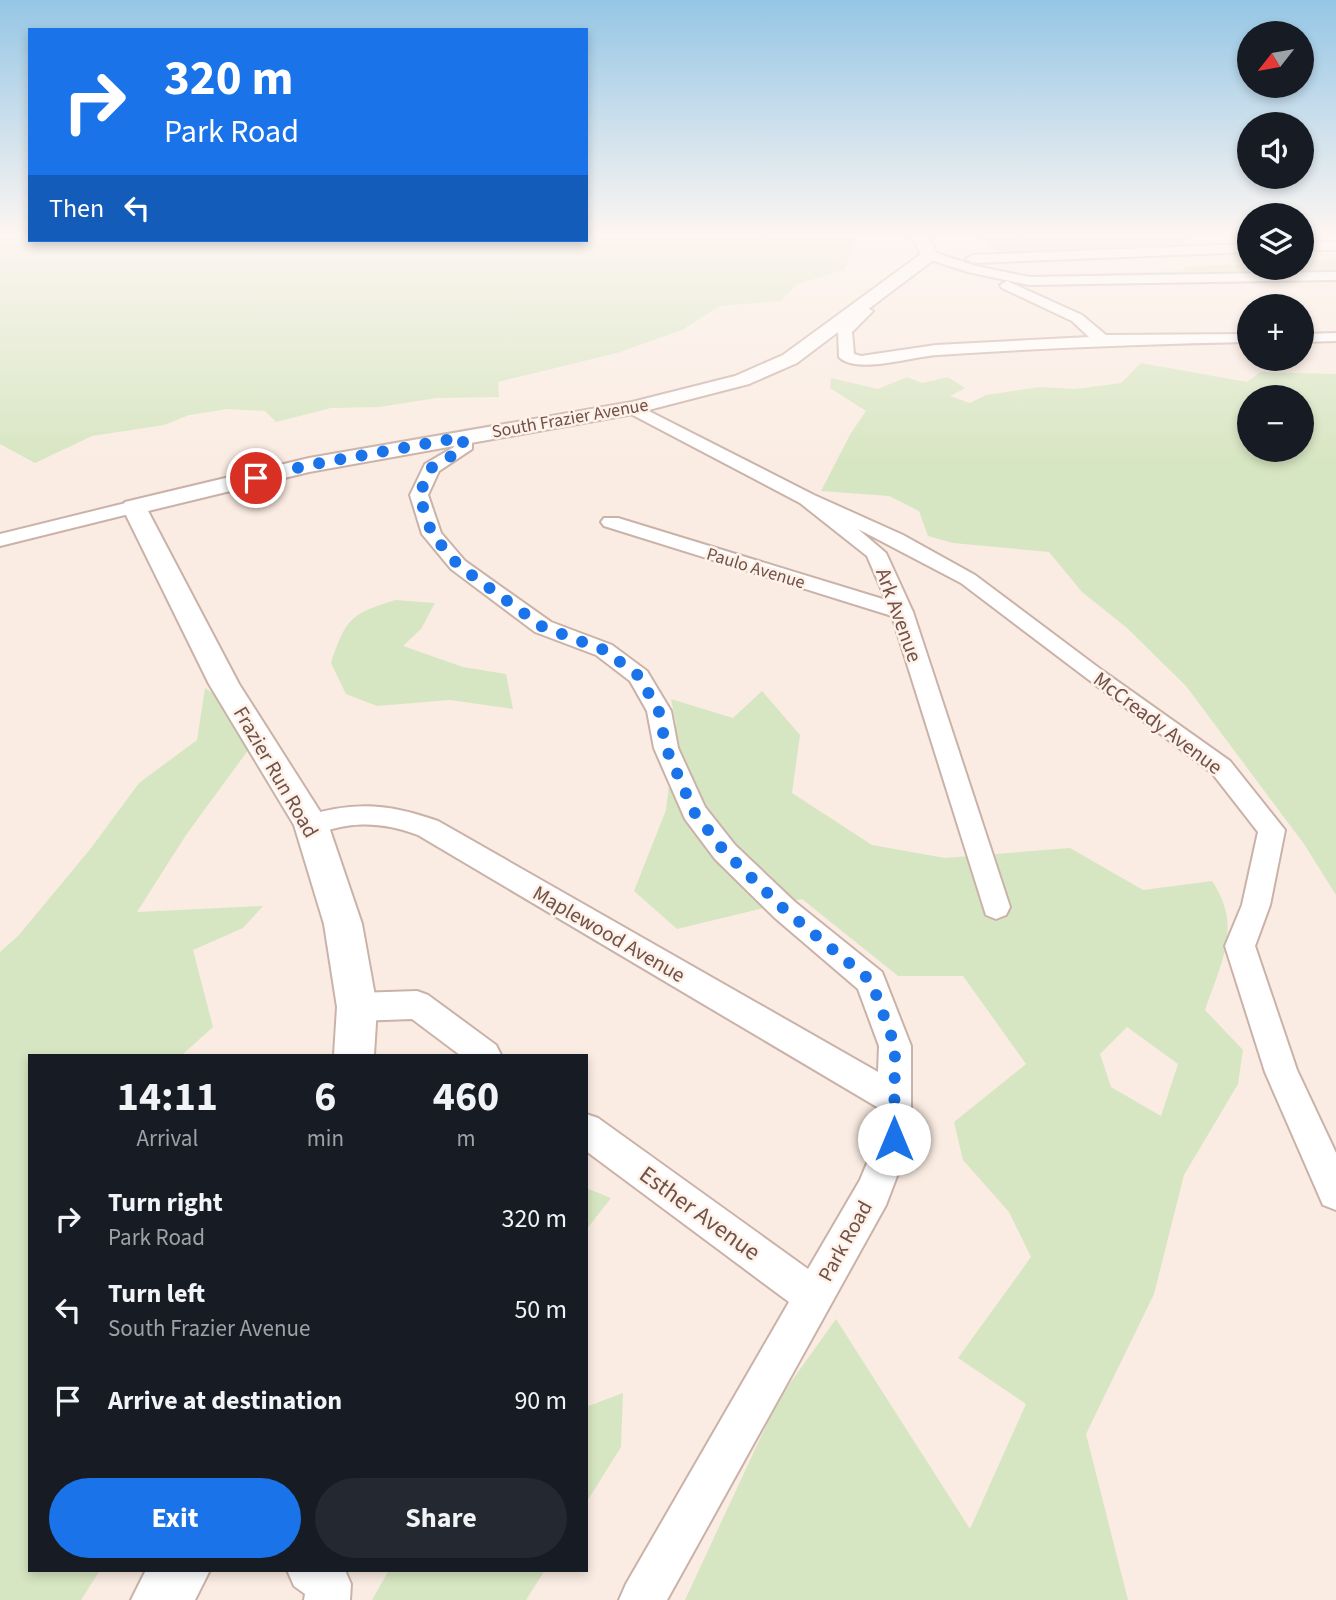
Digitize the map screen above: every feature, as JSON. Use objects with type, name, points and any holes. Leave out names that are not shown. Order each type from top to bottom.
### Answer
[{"type":"street","name":"South Frazier Avenue","points":[[134,507],[309,465],[633,408],[742,380],[790,359],[852,312]]},
{"type":"street","points":[[865,312],[845,331],[847,357],[860,361],[936,350],[1102,340],[1237,338]]},
{"type":"street","points":[[1064,312],[1077,318],[1102,340]]},
{"type":"street","points":[[1314,338],[1336,337]]},
{"type":"street","name":"Ark Avenue","points":[[633,408],[807,499],[876,553],[902,612],[996,907]]},
{"type":"street","name":"Park Road","points":[[463,437],[463,449],[431,468],[419,495],[432,534],[458,565],[543,627],[604,650],[639,676],[659,712],[666,748],[694,812],[725,852],[785,910],[871,981],[895,1046],[894,1139],[877,1181],[642,1600]]},
{"type":"street","name":"McCready Avenue","points":[[807,499],[896,539],[968,579],[1095,676],[1221,767],[1272,830],[1256,905],[1240,946],[1281,1072],[1336,1192]]},
{"type":"street","points":[[0,540],[134,507]]},
{"type":"street","name":"Frazier Run Road","points":[[134,507],[224,684],[311,824],[343,924],[357,1007],[354,1054]]},
{"type":"street","name":"Paulo Avenue","points":[[611,522],[902,612]]},
{"type":"street","name":"Maplewood Avenue","points":[[311,824],[347,814],[371,814],[402,818],[428,828],[894,1099]]},
{"type":"street","points":[[357,1007],[417,1005],[484,1054]]},
{"type":"street","name":"Esther Avenue","points":[[588,1131],[814,1297]]},
{"type":"street","points":[[160,1600],[180,1572]]},
{"type":"street","points":[[313,1572],[328,1584],[327,1600]]},
{"type":"green space","points":[[0,312],[711,312],[682,330],[617,353],[498,382],[499,397],[437,398],[379,407],[331,408],[276,422],[265,411],[228,409],[189,415],[164,425],[92,436],[35,463],[0,444]]},
{"type":"green space","points":[[1141,363],[1247,382],[1260,372],[1336,374],[1336,895],[1304,844],[1186,686],[1127,628],[1082,592],[1049,552],[953,543],[928,536],[919,511],[889,496],[821,491],[851,433],[866,411],[830,388],[831,378],[878,389],[907,377],[922,383],[948,377],[965,388],[950,396],[970,403],[986,395],[1039,387],[1075,389],[1121,383]]},
{"type":"green space","points":[[395,600],[435,603],[421,629],[403,646],[463,667],[506,674],[513,709],[450,700],[377,706],[346,694],[331,663],[341,636],[359,614]]},
{"type":"green space","points":[[205,688],[229,704],[249,749],[186,835],[137,912],[263,906],[243,928],[193,950],[213,1027],[183,1054],[28,1054],[28,1572],[99,1572],[81,1600],[0,1600],[0,952],[19,935],[91,848],[139,783],[197,740]]},
{"type":"green space","points":[[762,691],[800,735],[792,793],[872,845],[945,858],[1070,848],[1143,890],[1212,881],[1221,898],[1228,929],[1226,945],[1205,1010],[1243,1050],[1238,1084],[1184,1175],[1154,1294],[1086,1434],[1128,1600],[685,1600],[778,1400],[836,1319],[970,1529],[1026,1404],[958,1358],[1031,1257],[1009,1212],[963,1160],[954,1122],[1026,1064],[963,976],[898,976],[802,899],[677,929],[634,891],[666,810],[676,725],[671,699],[733,718]],"holes":[[[1127,1027],[1178,1064],[1161,1116],[1111,1087],[1100,1054]]]},
{"type":"green space","points":[[588,1189],[611,1198],[588,1227]]},
{"type":"green space","points":[[623,1393],[621,1447],[588,1500],[588,1406]]},
{"type":"green space","points":[[388,1572],[544,1572],[526,1600],[372,1600]]},
{"type":"route","points":[[256,478],[309,465],[463,437],[463,449],[431,468],[419,495],[432,534],[458,565],[543,627],[604,650],[639,676],[659,712],[666,748],[694,812],[725,852],[785,910],[871,981],[895,1046],[894,1139]]}]
